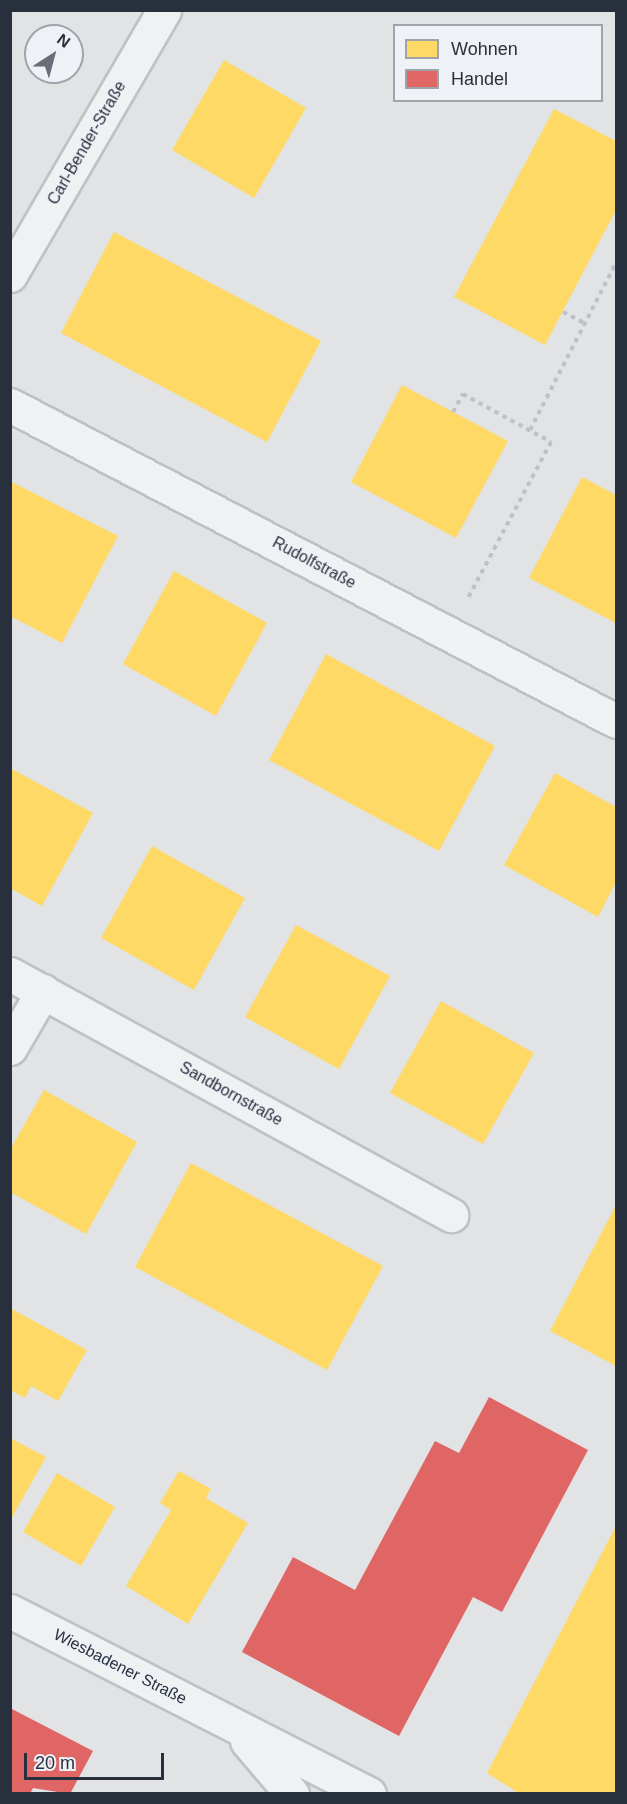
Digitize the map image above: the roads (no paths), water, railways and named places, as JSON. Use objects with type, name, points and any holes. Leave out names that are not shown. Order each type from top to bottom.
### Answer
[{"type":"street","name":"Carl-Bender-Straße","points":[[10,275],[164,10]]},
{"type":"street","name":"Rudolfstraße","points":[[10,405],[616,721]]},
{"type":"street","name":"Sandbornstraße","points":[[10,974],[451,1215]]},
{"type":"street","points":[[10,1048],[43,991]]},
{"type":"street","name":"Wiesbadener Straße","points":[[10,1611],[229,1723],[337,1783],[369,1794]]},
{"type":"street","name":"Wiesbadener Straße","points":[[229,1723],[292,1794]]}]
